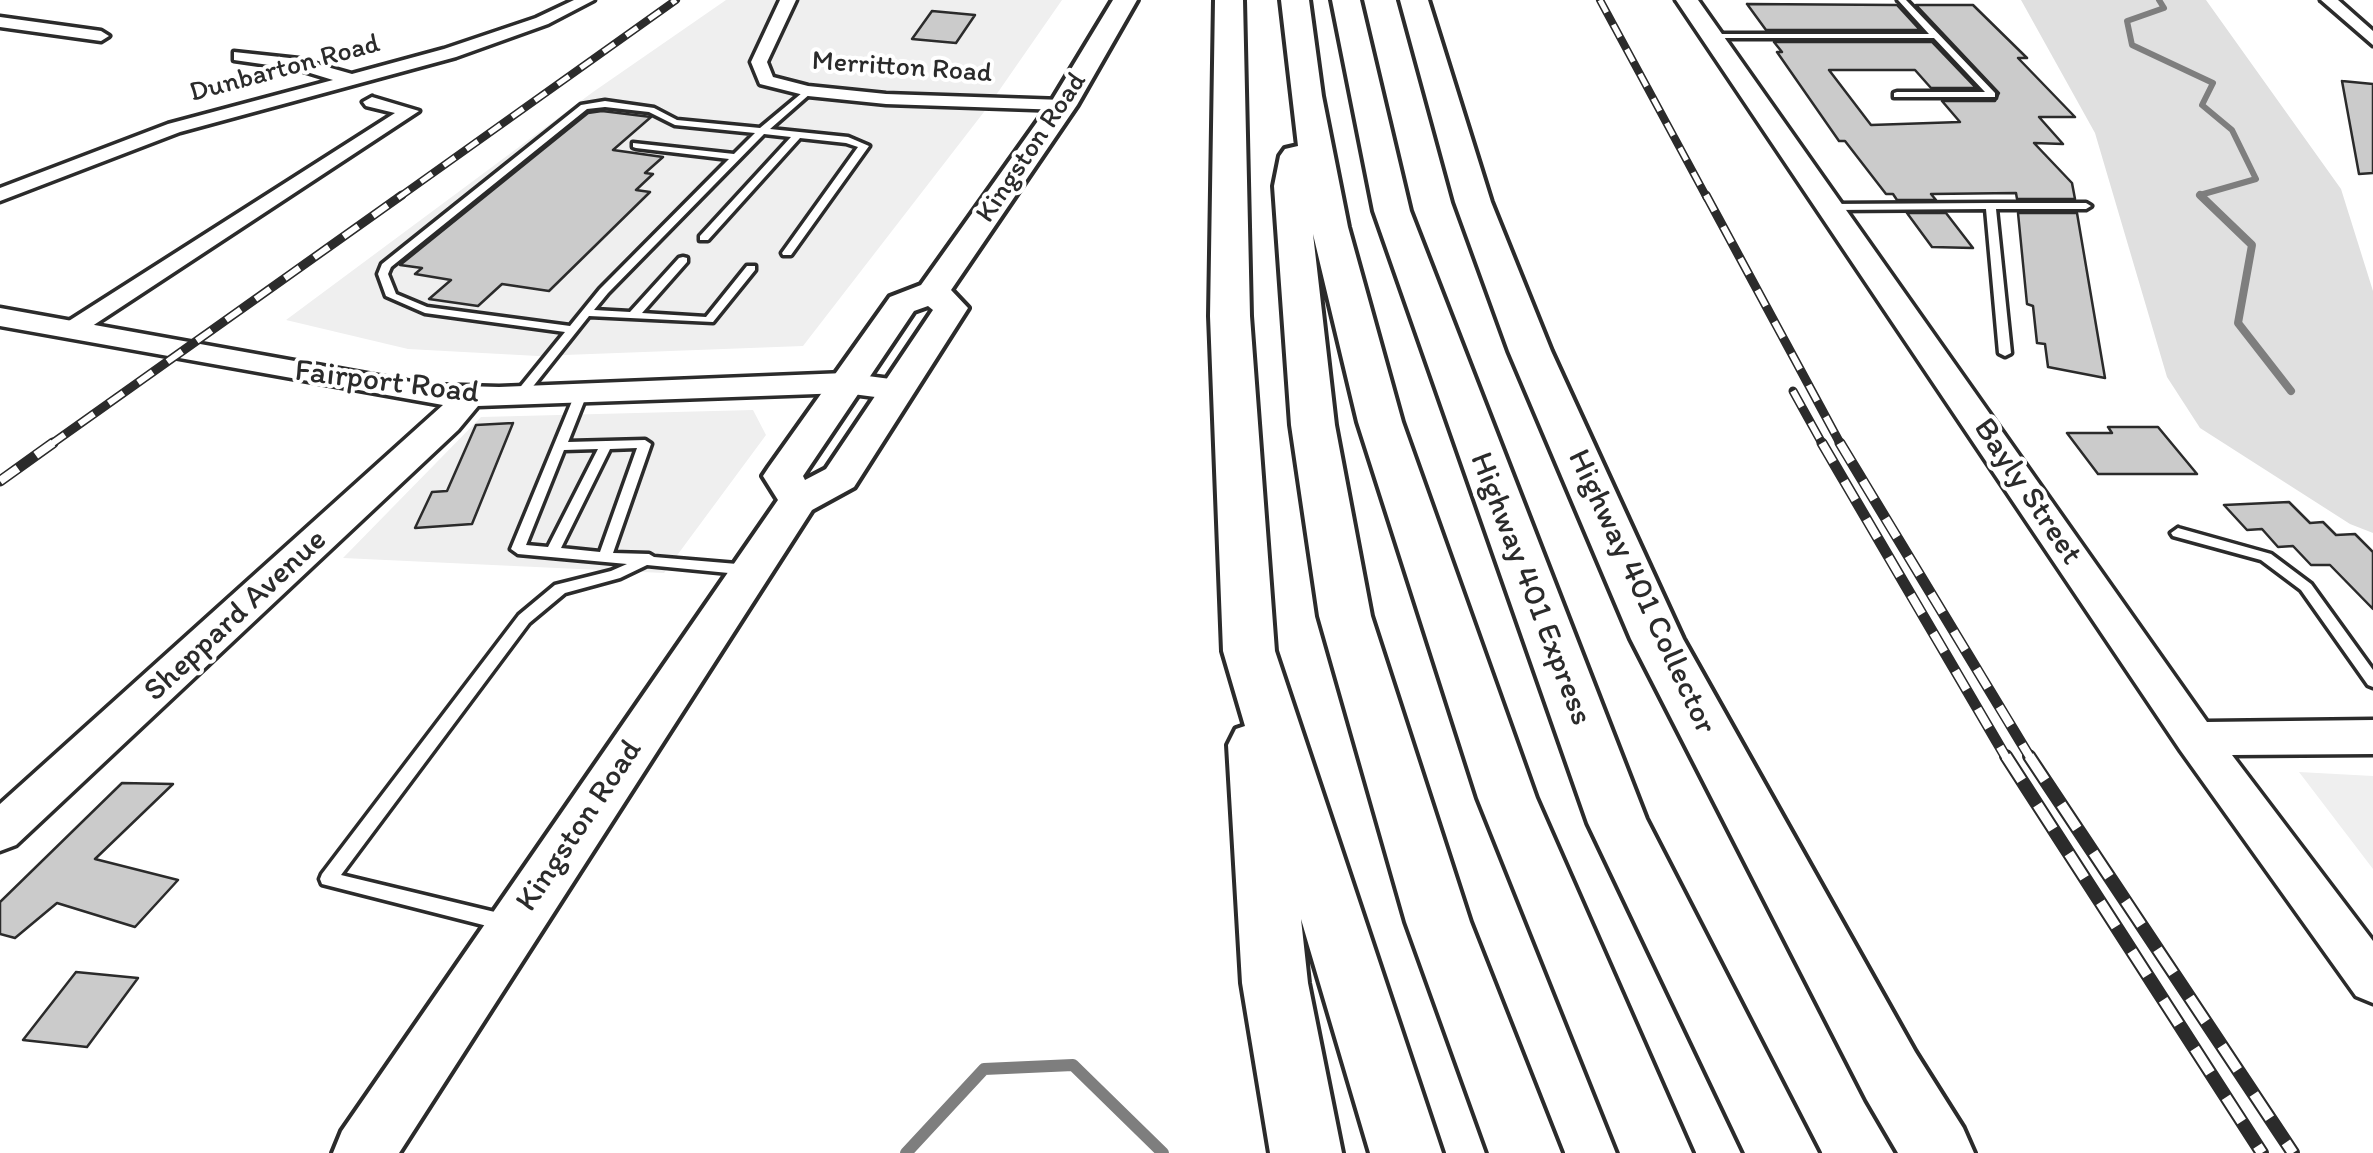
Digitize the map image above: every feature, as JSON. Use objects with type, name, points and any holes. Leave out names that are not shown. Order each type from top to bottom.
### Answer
[{"type":"highway","points":[[1229,0],[1230,316],[1249,651],[1275,983],[1306,1153]]},
{"type":"highway","points":[[1295,0],[1306,96],[1330,227],[1380,422],[1507,798],[1656,1153]]},
{"type":"highway","name":"Highway 401 Express","points":[[1346,0],[1392,211],[1618,823],[1782,1153]]},
{"type":"highway","name":"Highway 401 Collector","points":[[1414,0],[1473,202],[1516,314],[1657,639],[1891,1076],[1938,1153]]},
{"type":"highway","points":[[1306,96],[1292,186],[1294,226],[1314,425],[1345,616],[1438,922],[1524,1153]]},
{"type":"highway","points":[[1249,651],[1406,1153]]},
{"type":"main road","name":"Kingston Road","points":[[798,501],[783,476],[902,304],[933,292],[1063,105],[1125,0]]},
{"type":"main road","name":"Kingston Road","points":[[364,1153],[798,501],[840,478],[952,308],[933,292]]},
{"type":"street","name":"Dunbarton Road","points":[[0,195],[174,128],[487,41],[586,0]]},
{"type":"street","name":"Merritton Road","points":[[788,0],[759,62],[766,80],[808,91],[886,99],[1063,105]]},
{"type":"street","name":"Bayly Street","points":[[1686,0],[2196,739],[2373,980]]},
{"type":"street","points":[[2330,0],[2373,40]]},
{"type":"street","points":[[0,22],[101,36]]},
{"type":"street","points":[[0,34],[21,25]]},
{"type":"street","points":[[240,56],[299,64],[351,79]]},
{"type":"street","points":[[69,331],[410,111],[372,102]]},
{"type":"street","name":"Fairport Road","points":[[0,317],[404,392],[519,396],[845,382],[898,390]]},
{"type":"street","name":"Sheppard Avenue","points":[[0,832],[446,422],[468,397]]},
{"type":"street","points":[[2196,739],[2373,736]]},
{"type":"lane","points":[[1897,95],[1992,96],[1902,0]]},
{"type":"lane","points":[[1710,36],[1934,36]]},
{"type":"lane","points":[[519,396],[587,313],[761,132],[808,91]]},
{"type":"lane","points":[[572,330],[444,314],[404,304],[391,296],[384,274],[386,266],[584,106],[604,104],[651,110],[675,122],[848,140],[864,146],[787,253]]},
{"type":"lane","points":[[704,238],[797,136]]},
{"type":"lane","points":[[636,145],[737,157]]},
{"type":"lane","points":[[1992,206],[2004,354]]},
{"type":"lane","points":[[1832,207],[2086,206]]},
{"type":"lane","points":[[634,316],[683,260]]},
{"type":"lane","points":[[587,313],[710,320],[750,268]]},
{"type":"lane","points":[[581,394],[518,549],[751,570]]},
{"type":"lane","points":[[563,446],[645,444],[606,554]]},
{"type":"lane","points":[[553,551],[606,445]]},
{"type":"lane","points":[[2178,532],[2266,557],[2306,587],[2373,681]]},
{"type":"lane","points":[[513,925],[328,879],[524,619],[560,589],[614,575],[649,559]]},
{"type":"shaded area","points":[[726,0],[1062,0],[987,108],[803,346],[538,356],[408,349],[286,320],[593,92]]},
{"type":"shaded area","points":[[2021,0],[2206,0],[2341,189],[2373,291],[2373,533],[2350,524],[2200,428],[2167,377],[2095,133]]},
{"type":"shaded area","points":[[753,410],[766,435],[664,573],[343,558],[481,417]]},
{"type":"shaded area","points":[[2299,772],[2373,776],[2373,869]]},
{"type":"building","points":[[1747,4],[1897,5],[1920,30],[1766,30]]},
{"type":"building","points":[[1916,5],[1973,5],[2027,58],[2018,58],[2075,117],[2039,117],[2063,144],[2034,143],[2072,183],[2075,199],[2017,199],[2016,193],[1931,194],[1936,200],[1897,200],[1893,194],[1886,194],[1845,141],[1839,141],[1774,42],[1932,42],[1976,88],[1931,88],[1915,70],[1829,70],[1871,125],[1960,122],[1942,101],[1995,101],[1999,93]]},
{"type":"building","points":[[932,11],[975,15],[956,43],[912,39]]},
{"type":"building","points":[[2342,81],[2373,84],[2373,173],[2359,174]]},
{"type":"building","points":[[588,113],[651,117],[613,150],[663,157],[645,173],[653,174],[636,190],[650,192],[549,291],[502,284],[478,306],[429,299],[451,280],[415,274],[422,268],[400,265]]},
{"type":"building","points":[[1907,213],[1946,213],[1973,248],[1932,247]]},
{"type":"building","points":[[2018,213],[2077,213],[2105,378],[2048,367],[2045,344],[2037,343],[2033,306],[2027,304]]},
{"type":"building","points":[[513,423],[472,524],[415,528],[432,492],[447,491],[476,425]]},
{"type":"building","points":[[2108,427],[2158,427],[2197,474],[2098,474],[2067,433],[2112,433]]},
{"type":"building","points":[[2289,502],[2310,523],[2323,522],[2336,535],[2355,534],[2373,552],[2373,609],[2330,565],[2311,565],[2293,546],[2278,547],[2262,529],[2247,530],[2224,505]]},
{"type":"building","points":[[122,783],[173,784],[95,859],[178,880],[135,927],[57,903],[15,938],[0,934],[0,902]]},
{"type":"building","points":[[76,972],[138,978],[87,1047],[23,1040]]},
{"type":"waterway","points":[[2159,0],[2164,8],[2127,21],[2132,45],[2213,83],[2202,105],[2232,130],[2256,179],[2200,195]]},
{"type":"waterway","points":[[2200,195],[2252,245],[2238,323],[2291,391]]},
{"type":"waterway","points":[[2200,195],[2203,198]]},
{"type":"waterway","points":[[906,1153],[984,1069],[1073,1065],[1163,1153]]},
{"type":"railway","points":[[398,198],[676,0]]},
{"type":"railway","points":[[1600,0],[1707,198]]},
{"type":"railway","points":[[50,445],[402,195]]},
{"type":"railway","points":[[1706,195],[1841,445]]},
{"type":"railway","points":[[1793,391],[1823,445]]},
{"type":"railway","points":[[0,481],[53,443]]},
{"type":"railway","points":[[1822,443],[2007,759]]},
{"type":"railway","points":[[1840,443],[2031,759]]},
{"type":"railway","points":[[2006,756],[2262,1153]]},
{"type":"railway","points":[[2029,756],[2293,1153]]}]
